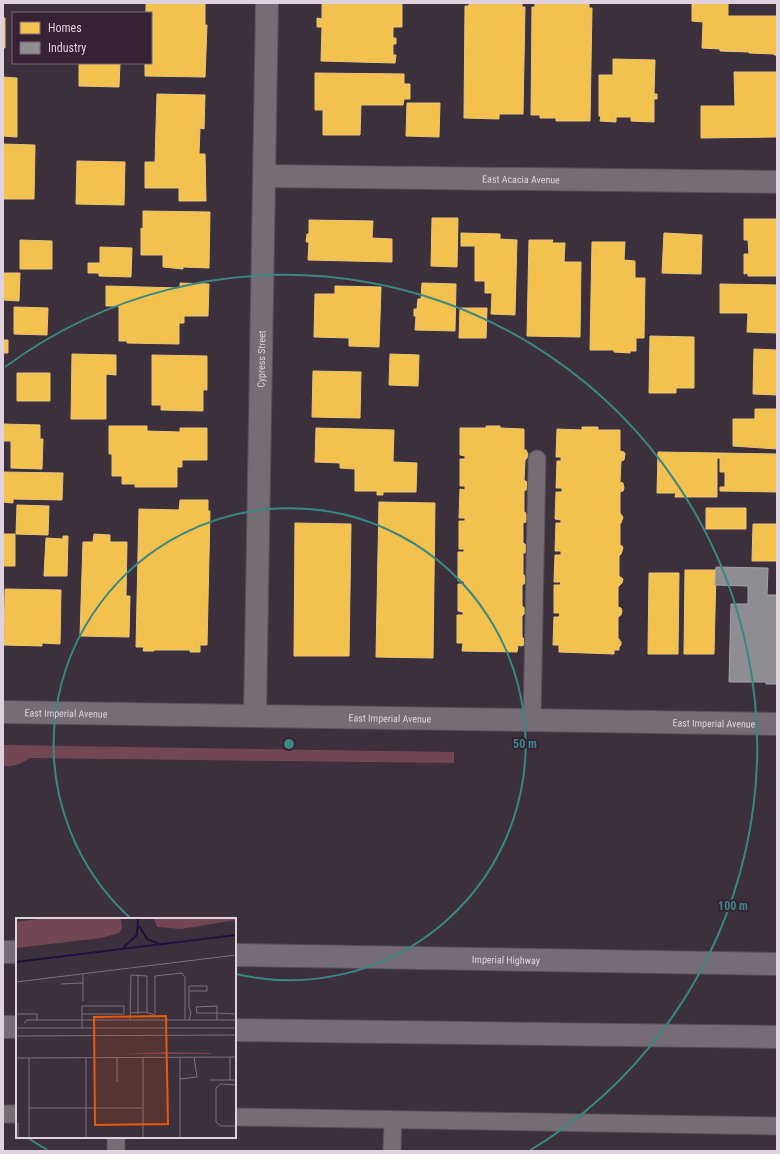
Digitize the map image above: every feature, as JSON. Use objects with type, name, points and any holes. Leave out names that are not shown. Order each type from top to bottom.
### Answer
[{"type":"main road","points":[[3,952],[16,952]]},
{"type":"main road","name":"Imperial Highway","points":[[236,955],[777,964]]},
{"type":"main road","points":[[3,1027],[16,1027]]},
{"type":"main road","points":[[236,1030],[777,1037]]},
{"type":"street","name":"Cypress Street","points":[[255,715],[267,3]]},
{"type":"street","name":"East Acacia Avenue","points":[[264,176],[777,182]]},
{"type":"street","name":"East Imperial Avenue","points":[[3,712],[777,724]]},
{"type":"lane","points":[[532,720],[536,459]]},
{"type":"lane","points":[[3,1114],[16,1114]]},
{"type":"lane","points":[[236,1117],[777,1126]]},
{"type":"lane","points":[[392,1151],[393,1120]]},
{"type":"lane","points":[[116,1138],[116,1151]]},
{"type":"shaded area","points":[[3,745],[454,752],[454,763],[30,758],[17,765],[3,766]]},
{"type":"building: Homes","points":[[146,3],[205,3],[205,25],[207,25],[205,77],[145,76],[145,64],[152,64],[152,12],[146,12]]},
{"type":"building: Homes","points":[[322,3],[402,3],[402,27],[393,27],[393,38],[396,38],[396,44],[393,44],[393,55],[396,55],[395,63],[321,61],[322,27],[317,27],[317,18],[322,19]]},
{"type":"building: Homes","points":[[469,3],[522,3],[522,7],[525,7],[523,114],[499,114],[499,119],[464,118],[465,6],[469,6]]},
{"type":"building: Homes","points":[[535,3],[589,3],[589,8],[592,8],[590,121],[556,121],[556,118],[540,118],[540,115],[531,115],[532,7],[535,7]]},
{"type":"building: Homes","points":[[692,3],[728,3],[728,16],[777,16],[777,55],[720,51],[720,49],[702,48],[703,22],[692,21]]},
{"type":"building: Homes","points":[[3,18],[5,18],[5,48],[3,48]]},
{"type":"building: Homes","points":[[613,59],[655,60],[654,94],[657,94],[657,99],[654,99],[654,122],[631,121],[631,117],[616,117],[616,122],[600,121],[599,75],[613,75]]},
{"type":"building: Homes","points":[[79,64],[120,64],[119,87],[79,86]]},
{"type":"building: Homes","points":[[734,72],[777,72],[777,137],[701,138],[701,106],[735,106]]},
{"type":"building: Homes","points":[[315,73],[404,74],[404,84],[410,84],[410,99],[404,99],[403,105],[361,105],[360,135],[323,135],[323,110],[315,110]]},
{"type":"building: Homes","points":[[3,77],[17,78],[17,137],[3,136]]},
{"type":"building: Homes","points":[[157,94],[205,95],[204,129],[200,128],[199,154],[205,154],[206,201],[179,201],[179,188],[145,188],[145,162],[155,162]]},
{"type":"building: Homes","points":[[407,103],[440,103],[439,137],[406,136]]},
{"type":"building: Homes","points":[[3,144],[35,145],[34,199],[3,199]]},
{"type":"building: Homes","points":[[77,161],[125,162],[124,205],[76,204]]},
{"type":"building: Homes","points":[[143,211],[210,212],[209,268],[183,267],[183,269],[163,267],[163,255],[141,255],[141,228],[143,229]]},
{"type":"building: Homes","points":[[432,218],[458,218],[457,267],[431,266]]},
{"type":"building: Homes","points":[[744,219],[777,219],[777,276],[748,276],[748,273],[744,274],[744,254],[749,254],[748,240],[744,240]]},
{"type":"building: Homes","points":[[309,220],[373,221],[372,238],[392,239],[392,262],[308,260],[309,242],[306,242],[307,234],[309,234]]},
{"type":"building: Homes","points":[[461,233],[500,234],[500,239],[517,240],[515,315],[491,314],[492,293],[485,293],[485,281],[475,281],[475,246],[461,246]]},
{"type":"building: Homes","points":[[664,233],[702,235],[701,274],[662,273]]},
{"type":"building: Homes","points":[[20,240],[52,241],[52,269],[20,269]]},
{"type":"building: Homes","points":[[529,240],[553,240],[552,243],[565,243],[564,262],[581,262],[580,337],[527,336]]},
{"type":"building: Homes","points":[[592,242],[625,242],[624,260],[635,261],[635,278],[645,278],[644,338],[636,338],[636,351],[630,351],[630,353],[614,352],[614,350],[590,350]]},
{"type":"building: Homes","points":[[100,247],[132,248],[131,277],[99,276],[99,273],[88,273],[88,263],[100,263]]},
{"type":"building: Homes","points":[[3,273],[20,273],[19,301],[3,300]]},
{"type":"building: Homes","points":[[180,283],[209,284],[208,316],[184,316],[184,323],[179,323],[179,344],[127,343],[127,341],[119,341],[119,306],[106,306],[106,286],[180,288]]},
{"type":"building: Homes","points":[[422,283],[456,284],[455,331],[415,330],[416,316],[414,316],[414,309],[417,309],[418,299],[421,299]]},
{"type":"building: Homes","points":[[720,284],[777,285],[777,333],[747,332],[748,313],[720,313]]},
{"type":"building: Homes","points":[[335,286],[381,287],[379,347],[349,346],[349,338],[314,337],[315,294],[335,294]]},
{"type":"building: Homes","points":[[14,307],[48,308],[47,335],[14,334]]},
{"type":"building: Homes","points":[[460,308],[487,308],[486,338],[459,338]]},
{"type":"building: Homes","points":[[650,336],[694,337],[694,388],[676,388],[676,393],[649,393]]},
{"type":"building: Homes","points":[[3,340],[8,340],[8,353],[3,353]]},
{"type":"building: Homes","points":[[754,349],[777,350],[777,395],[753,394]]},
{"type":"building: Homes","points":[[72,354],[116,355],[116,375],[106,374],[106,419],[71,419]]},
{"type":"building: Homes","points":[[390,354],[419,355],[418,386],[389,385]]},
{"type":"building: Homes","points":[[152,355],[207,356],[207,390],[203,390],[203,411],[161,410],[161,405],[152,405]]},
{"type":"building: Homes","points":[[313,371],[361,372],[360,418],[312,417]]},
{"type":"building: Homes","points":[[17,373],[50,373],[50,401],[17,401]]},
{"type":"building: Homes","points":[[755,409],[777,409],[777,449],[733,446],[733,419],[755,419]]},
{"type":"building: Homes","points":[[3,424],[40,425],[40,439],[43,439],[42,469],[11,468],[11,441],[3,441]]},
{"type":"building: Homes","points":[[109,426],[147,426],[147,431],[180,432],[180,428],[207,428],[207,460],[182,460],[182,467],[177,467],[177,487],[135,487],[135,484],[122,484],[122,476],[112,476],[112,454],[109,454]]},
{"type":"building: Homes","points":[[486,426],[524,429],[524,450],[526,450],[528,454],[525,460],[524,480],[527,482],[528,487],[524,491],[524,512],[527,516],[526,522],[523,523],[523,543],[527,548],[525,553],[523,553],[523,574],[525,583],[522,585],[522,606],[526,609],[522,616],[522,637],[525,642],[524,645],[518,645],[517,652],[462,651],[463,643],[457,643],[457,615],[463,615],[463,612],[458,611],[458,584],[464,584],[464,581],[458,581],[458,552],[464,552],[464,549],[459,549],[459,521],[465,521],[465,518],[459,518],[460,489],[465,490],[465,486],[460,486],[460,459],[465,459],[465,456],[460,455],[460,428],[486,428]]},
{"type":"building: Homes","points":[[582,427],[598,427],[598,430],[620,430],[620,451],[624,452],[625,454],[624,460],[621,461],[620,482],[623,483],[624,488],[623,491],[620,492],[620,513],[623,517],[620,524],[620,545],[623,548],[619,556],[619,576],[623,579],[622,583],[618,587],[618,607],[621,608],[622,611],[621,615],[618,617],[618,638],[621,645],[619,650],[614,650],[614,654],[559,652],[559,645],[553,645],[554,617],[559,617],[560,613],[554,613],[554,585],[560,585],[561,582],[554,582],[555,555],[561,555],[561,551],[555,551],[556,523],[561,523],[561,520],[555,519],[556,492],[562,492],[562,488],[556,488],[557,461],[561,461],[561,457],[556,457],[557,429],[582,430]]},
{"type":"building: Homes","points":[[316,428],[394,430],[393,462],[417,463],[416,492],[383,492],[383,495],[377,495],[377,491],[355,491],[355,469],[340,468],[340,463],[315,462]]},
{"type":"building: Homes","points":[[658,452],[777,454],[777,492],[720,491],[720,487],[725,487],[725,472],[720,472],[720,458],[717,458],[717,497],[675,497],[676,493],[657,493]]},
{"type":"building: Homes","points":[[3,472],[63,473],[62,500],[13,499],[13,503],[3,502]]},
{"type":"building: Homes","points":[[180,500],[208,500],[208,511],[210,511],[207,645],[200,645],[200,652],[190,652],[190,650],[143,651],[144,647],[136,647],[139,509],[179,510]]},
{"type":"building: Homes","points":[[379,502],[435,503],[433,658],[376,657]]},
{"type":"building: Homes","points":[[17,505],[49,506],[48,535],[16,534]]},
{"type":"building: Homes","points":[[706,508],[746,508],[746,529],[706,529]]},
{"type":"building: Homes","points":[[295,523],[351,524],[349,656],[294,656]]},
{"type":"building: Homes","points":[[753,524],[777,524],[777,561],[752,561]]},
{"type":"building: Homes","points":[[3,534],[15,534],[15,566],[3,566]]},
{"type":"building: Homes","points":[[94,534],[110,535],[110,542],[127,542],[126,596],[130,596],[129,637],[80,636],[83,542],[93,542]]},
{"type":"building: Homes","points":[[63,536],[68,536],[67,576],[44,576],[46,538],[63,539]]},
{"type":"building: Homes","points":[[685,570],[716,570],[714,654],[684,654]]},
{"type":"building: Homes","points":[[649,573],[679,573],[678,654],[648,654]]},
{"type":"building: Homes","points":[[5,589],[61,590],[60,644],[42,643],[42,646],[4,645]]},
{"type":"building: Industry","points":[[716,567],[768,568],[767,595],[777,595],[777,684],[766,684],[766,682],[729,682],[731,604],[748,604],[748,586],[715,585]]}]
